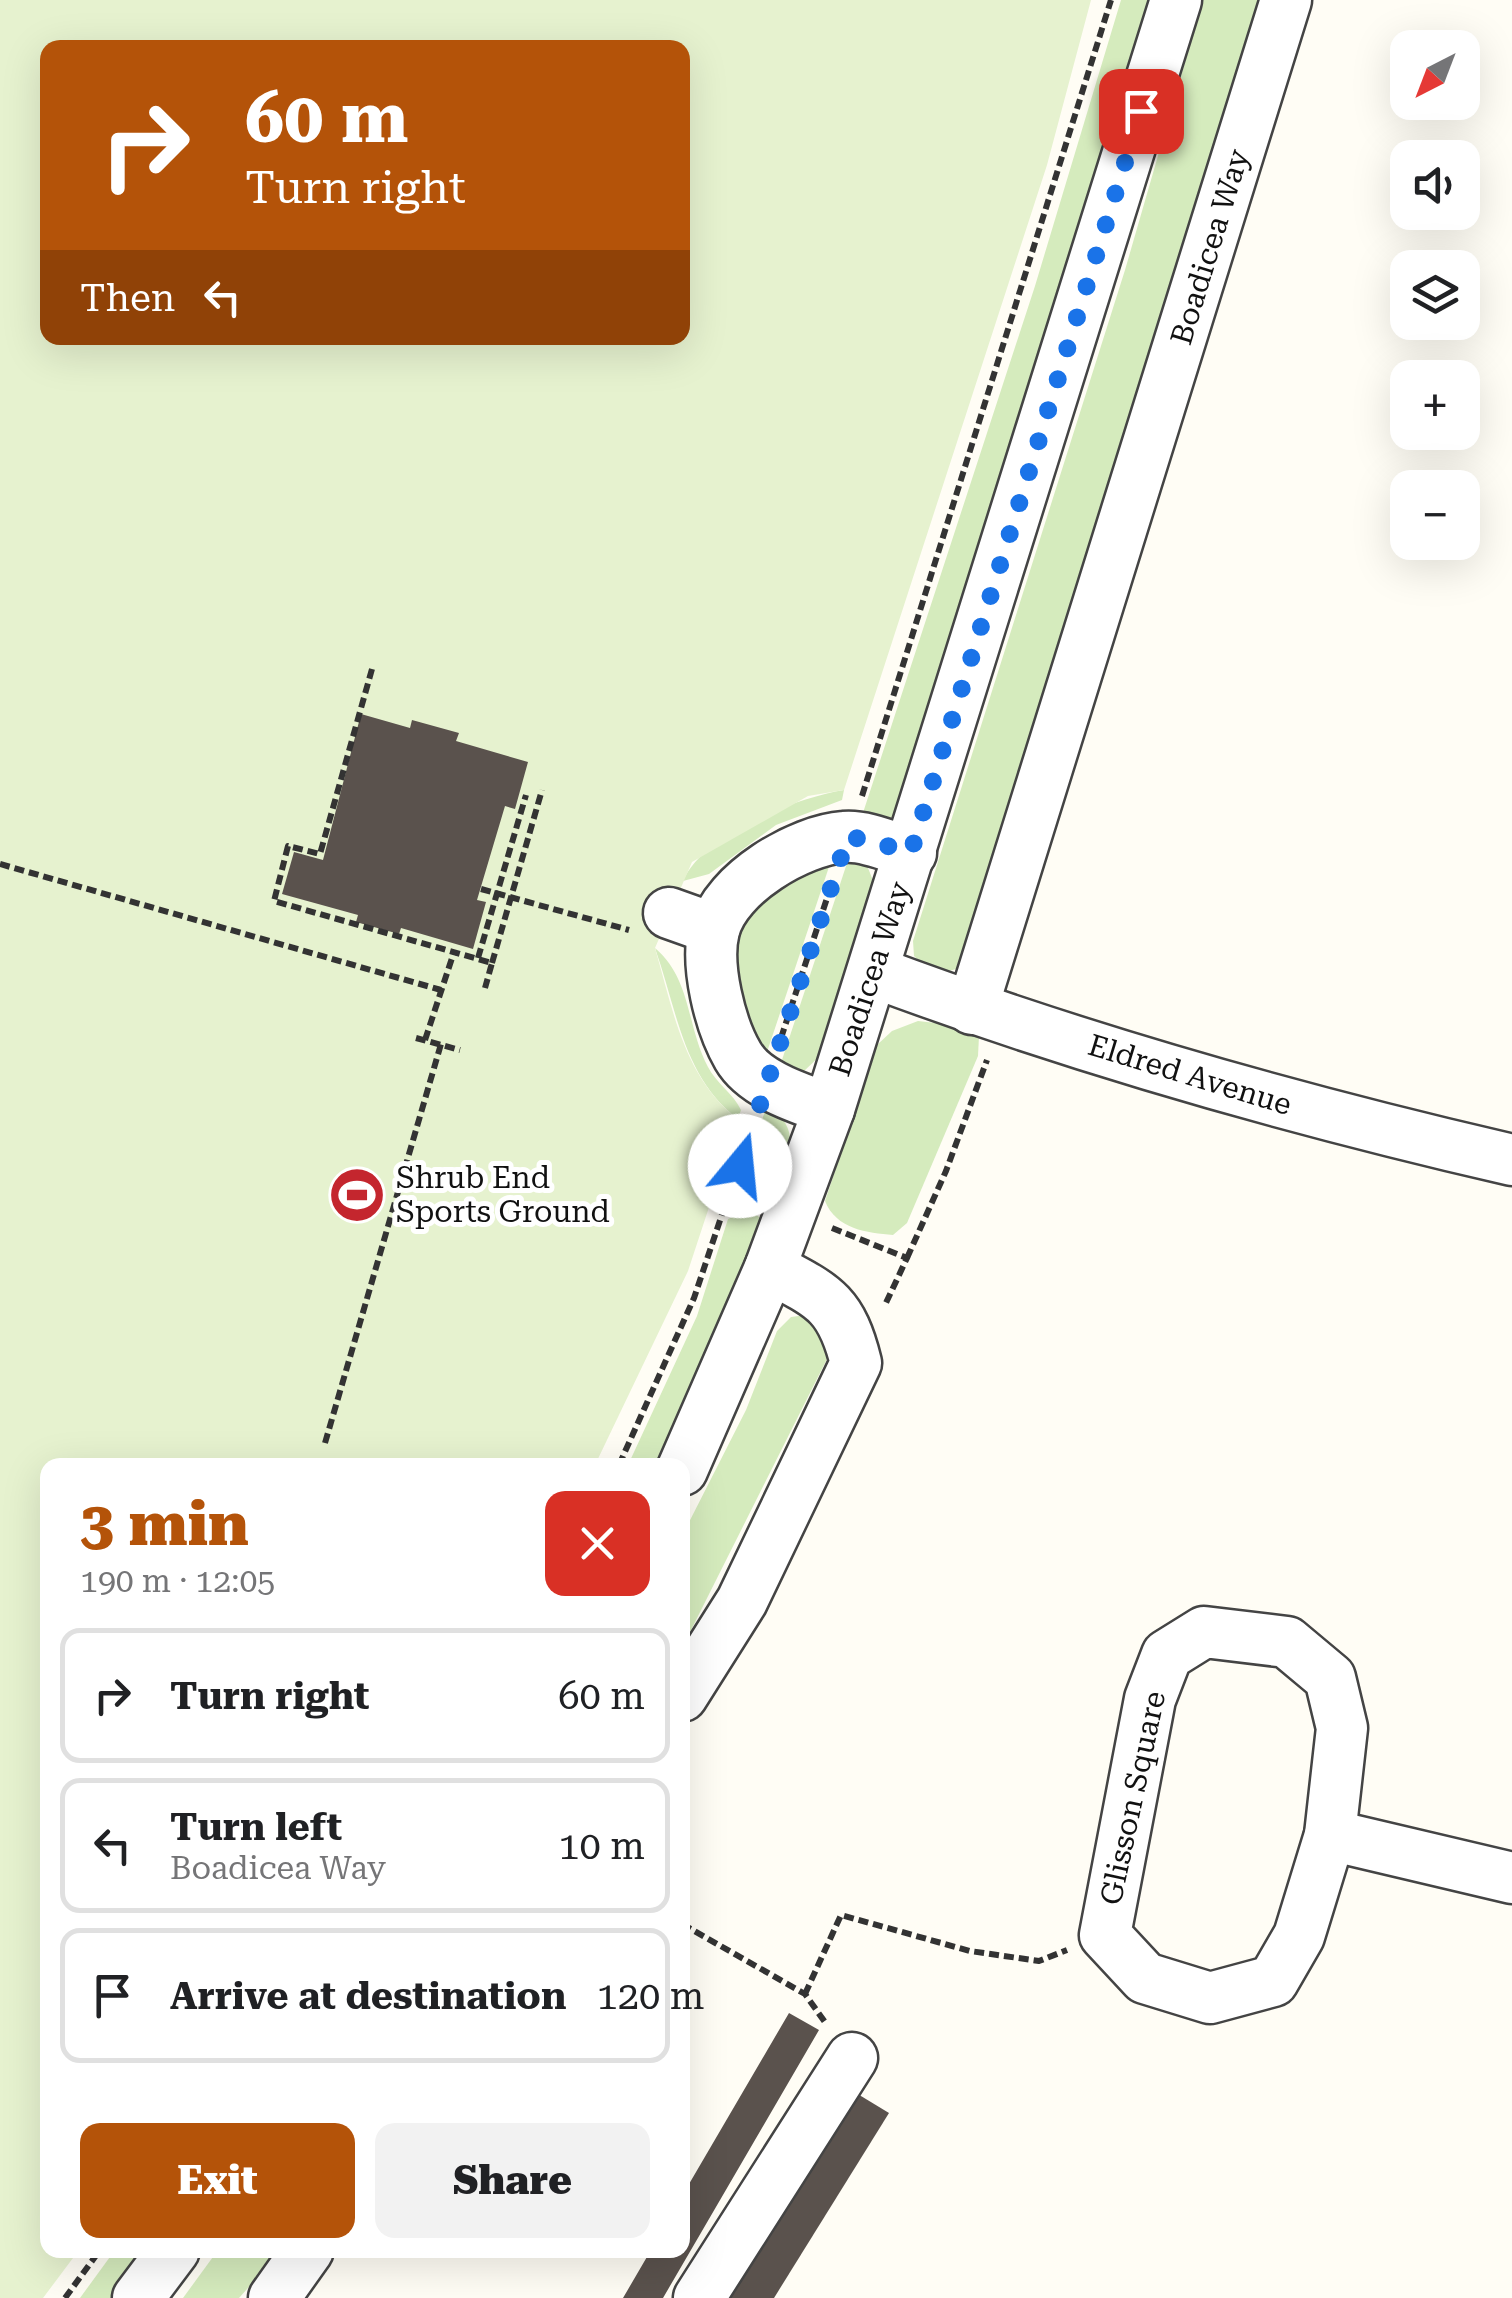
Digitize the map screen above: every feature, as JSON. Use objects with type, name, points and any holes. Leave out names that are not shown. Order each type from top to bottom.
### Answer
[{"type":"street","name":"Boadicea Way","points":[[687,1458],[770,1268],[828,1110],[1176,0]]},
{"type":"street","name":"Boadicea Way","points":[[987,1013],[1286,0]]},
{"type":"street","points":[[828,1110],[766,1082],[739,1058],[712,968],[692,921],[727,904],[759,874],[802,845],[848,836],[911,852]]},
{"type":"street","name":"Eldred Avenue","points":[[874,972],[987,1013],[1338,1120],[1512,1160]]},
{"type":"street","points":[[690,1683],[742,1600],[856,1363],[849,1333],[826,1298],[770,1268]]},
{"type":"street","name":"Glisson Square","points":[[1204,1632],[1287,1642],[1330,1678],[1342,1728],[1330,1835],[1299,1936],[1273,1981],[1210,1998],[1144,1978],[1105,1935],[1150,1699],[1167,1655],[1204,1632]]},
{"type":"street","points":[[1330,1835],[1512,1878]]},
{"type":"street","points":[[699,2298],[852,2058]]},
{"type":"street","points":[[138,2298],[168,2258]]},
{"type":"street","points":[[274,2298],[302,2258]]},
{"type":"path","points":[[623,1458],[694,1298],[848,836],[1111,0]]},
{"type":"path","points":[[372,669],[320,854],[288,846],[274,901],[492,963]]},
{"type":"path","points":[[485,988],[542,790]]},
{"type":"path","points":[[478,958],[526,795]]},
{"type":"path","points":[[0,864],[442,990]]},
{"type":"path","points":[[480,889],[611,924]]},
{"type":"path","points":[[454,952],[421,1039],[460,1050]]},
{"type":"path","points":[[907,1258],[946,1172],[987,1013]]},
{"type":"path","points":[[325,1442],[440,1044]]},
{"type":"path","points":[[690,1929],[806,1994],[840,1915],[970,1951],[1039,1961],[1105,1935]]},
{"type":"path","points":[[65,2298],[94,2258]]},
{"type":"green space","name":"Shrub End Sports Ground","points":[[0,0],[1091,0],[1047,165],[844,790],[808,796],[692,862],[655,948],[675,1019],[693,1063],[705,1084],[738,1119],[688,1271],[598,1458],[40,1458],[40,2258],[73,2258],[43,2298],[0,2298]]},
{"type":"green space","points":[[1121,0],[1155,0],[900,809],[889,820],[860,822],[1035,286]]},
{"type":"green space","points":[[1203,0],[1272,0],[973,959],[957,969],[936,970],[914,956],[913,941],[1125,270]]},
{"type":"green space","points":[[844,790],[842,800],[776,825],[709,874],[683,881],[710,848],[753,821],[801,801]]},
{"type":"green space","points":[[835,849],[763,1064],[742,1030],[731,932],[738,916]]},
{"type":"green space","points":[[851,851],[864,858],[876,888],[823,1053],[803,1072],[778,1072]]},
{"type":"green space","points":[[655,948],[676,974],[701,1051],[711,1073],[741,1110],[738,1119],[720,1102],[693,1063]]},
{"type":"green space","points":[[918,1021],[953,1025],[979,1036],[978,1056],[907,1223],[893,1235],[863,1231],[844,1224],[825,1201],[877,1045],[892,1031]]},
{"type":"green space","points":[[768,1103],[790,1135],[788,1155],[773,1192],[755,1191],[744,1170]]},
{"type":"green space","points":[[750,1210],[763,1220],[694,1391],[660,1458],[631,1458],[697,1316],[728,1219]]},
{"type":"green space","points":[[806,1315],[830,1339],[828,1357],[690,1632],[690,1520],[746,1410],[777,1331],[791,1317]]},
{"type":"green space","points":[[109,2258],[142,2258],[112,2298],[80,2298]]},
{"type":"green space","points":[[212,2258],[275,2258],[239,2298],[183,2298]]},
{"type":"building","points":[[361,714],[410,728],[412,720],[459,733],[456,741],[528,762],[515,809],[505,806],[477,900],[486,902],[473,949],[401,928],[399,934],[356,922],[358,915],[282,894],[294,852],[323,860]]},
{"type":"building","points":[[789,2013],[819,2030],[690,2252],[690,2182]]},
{"type":"building","points":[[856,2093],[889,2113],[774,2298],[729,2298]]},
{"type":"building","points":[[646,2258],[686,2258],[663,2298],[623,2298]]},
{"type":"place","name":"Shrub End Sports Ground","points":[[357,1195]]},
{"type":"route","points":[[740,1166],[848,836],[911,852],[1141,111]]}]
